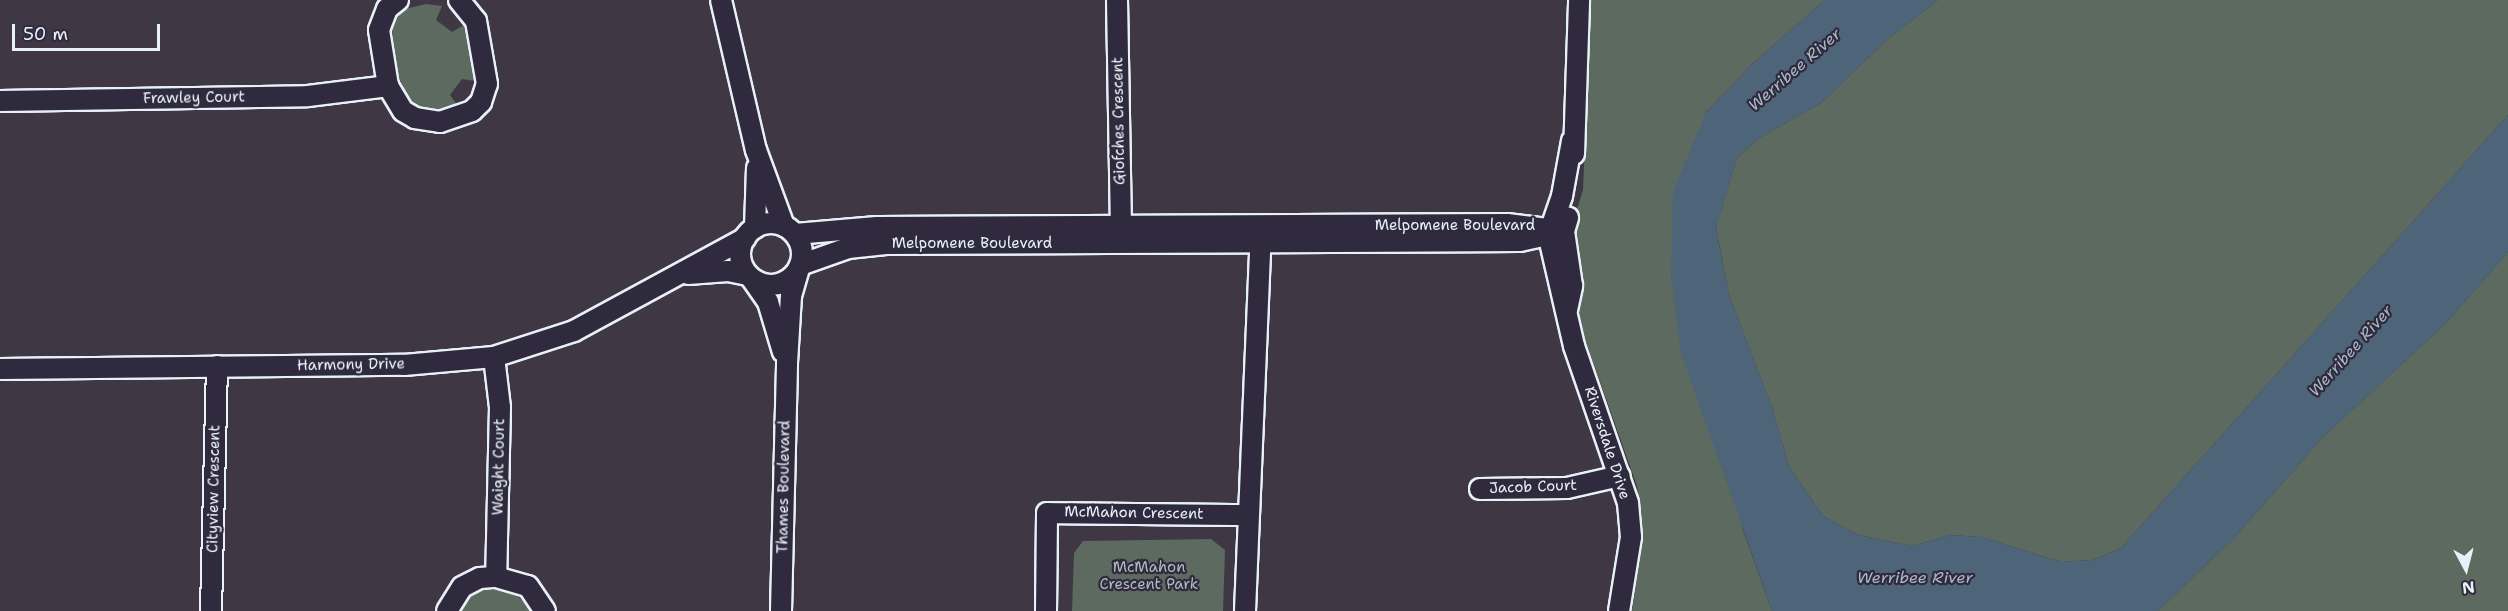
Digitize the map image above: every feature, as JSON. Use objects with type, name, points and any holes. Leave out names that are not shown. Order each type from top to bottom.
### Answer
[{"type":"street","points":[[398,0],[387,9],[379,30],[388,86],[403,111],[426,121],[463,117],[481,102],[487,84],[484,53],[476,21],[459,0]]},
{"type":"street","points":[[721,0],[756,150],[790,230],[802,248],[800,266],[778,285],[750,277],[741,257],[750,233],[756,150]]},
{"type":"street","name":"Giofches Crescent","points":[[1117,0],[1121,234]]},
{"type":"street","name":"Riversdale Drive","points":[[1580,0],[1572,141],[1575,198],[1555,231],[1572,278],[1566,313],[1620,476],[1631,537],[1619,611]]},
{"type":"street","name":"Frawley Court","points":[[0,101],[308,96],[388,86]]},
{"type":"street","points":[[750,233],[765,224],[790,230]]},
{"type":"street","name":"Melpomene Boulevard","points":[[790,230],[877,227],[1520,241],[1555,231]]},
{"type":"street","name":"Harmony Drive","points":[[0,369],[443,364],[495,357],[574,331],[684,274],[750,233]]},
{"type":"street","name":"Melpomene Boulevard","points":[[800,266],[848,249],[886,244],[1121,234]]},
{"type":"street","points":[[1245,611],[1261,234]]},
{"type":"street","name":"Thames Boulevard","points":[[781,611],[787,363],[791,296],[800,266]]},
{"type":"street","name":"Harmony Drive","points":[[684,274],[728,271],[750,277]]},
{"type":"street","name":"Thames Boulevard","points":[[750,277],[768,302],[787,363]]},
{"type":"street","name":"Waight Court","points":[[495,357],[500,407],[496,578]]},
{"type":"street","name":"Cityview Crescent","points":[[211,611],[217,366]]},
{"type":"street","name":"Jacob Court","points":[[1480,489],[1567,488],[1620,476]]},
{"type":"street","name":"McMahon Crescent","points":[[1046,611],[1047,513],[1248,515]]},
{"type":"street","points":[[447,611],[462,587],[480,578],[496,578],[528,586],[545,611]]},
{"type":"green space","points":[[1591,0],[1825,0],[1752,64],[1706,112],[1742,527],[1772,611],[1632,611],[1643,537],[1637,486],[1580,325],[1572,225],[1583,190]]},
{"type":"green space","points":[[1938,0],[2508,0],[2508,115],[2121,548],[2092,560],[2062,562],[1981,537],[1950,535],[1912,546],[1858,535],[1823,516],[1789,466],[1772,408],[1729,295],[1716,227],[1737,158],[1759,138],[1821,103],[1889,38]]},
{"type":"green space","points":[[426,4],[442,6],[436,20],[452,32],[464,25],[475,65],[475,81],[462,79],[450,95],[458,106],[450,109],[430,110],[411,103],[393,65],[392,24],[405,9]]},
{"type":"green space","points":[[2508,252],[2508,611],[2158,611],[2233,539],[2323,437],[2445,324]]},
{"type":"green space","name":"McMahon Crescent Park","points":[[1211,539],[1225,550],[1223,611],[1072,611],[1074,553],[1083,541]]},
{"type":"green space","points":[[487,589],[512,591],[534,611],[460,611],[470,596]]},
{"type":"water","name":"Werribee River","points":[[1825,0],[1938,0],[1889,38],[1821,103],[1759,138],[1737,158],[1716,228],[1729,295],[1772,408],[1789,466],[1823,516],[1858,535],[1912,546],[1950,535],[1981,537],[2062,562],[2092,560],[2121,548],[2508,115],[2508,252],[2445,324],[2323,437],[2233,539],[2158,611],[1772,611],[1681,353],[1671,278],[1673,192],[1706,112],[1752,64]]}]
